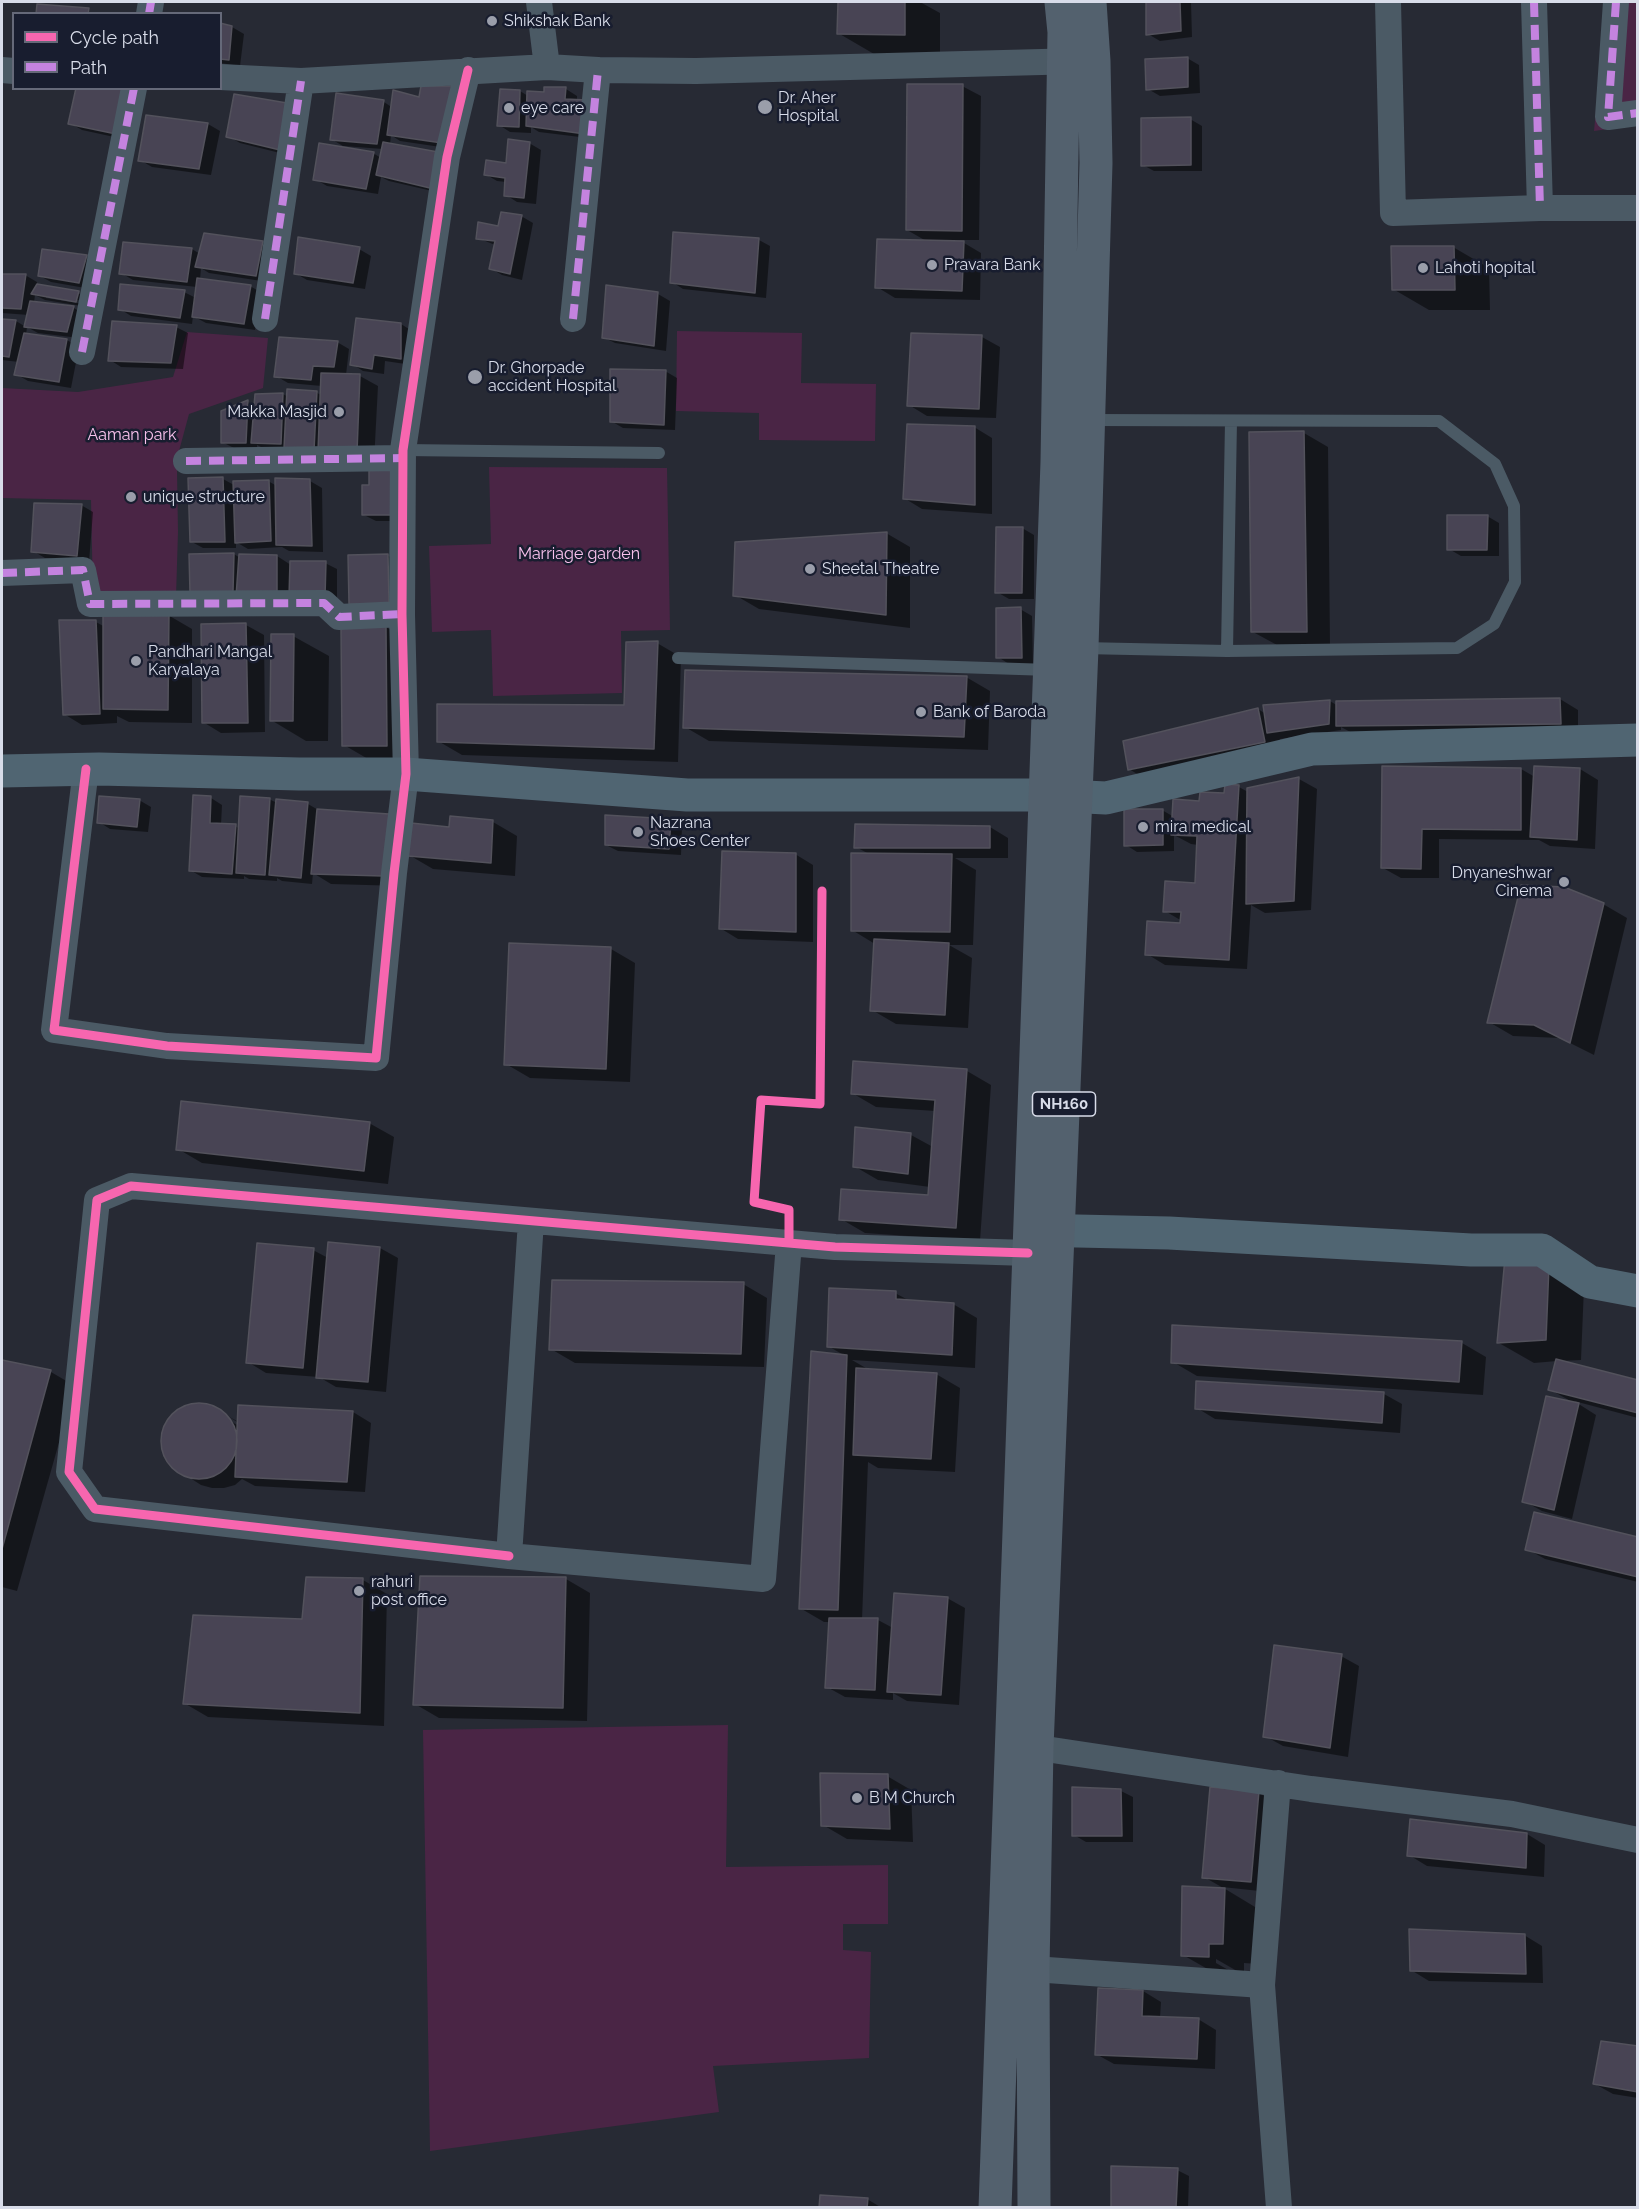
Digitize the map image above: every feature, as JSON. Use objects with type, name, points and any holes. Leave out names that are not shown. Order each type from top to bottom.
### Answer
[{"type":"highway","name":"NH160","points":[[995,2208],[1024,1745],[1034,1480],[1039,1238],[1060,796],[1073,420],[1096,163],[1079,61],[1064,32],[1060,2]]},
{"type":"highway","name":"NH160","points":[[1079,61],[1090,2]]},
{"type":"highway","name":"NH160","points":[[1024,1745],[1033,1969],[1034,2208]]},
{"type":"highway","points":[[997,2153],[1034,2154]]},
{"type":"main road","points":[[2,771],[406,774],[687,795],[1106,798],[1312,748],[1638,740]]},
{"type":"main road","points":[[1039,1238],[1169,1233],[1471,1250],[1542,1250],[1590,1282],[1638,1291]]},
{"type":"street","points":[[539,2],[547,66]]},
{"type":"street","points":[[1388,2],[1393,213],[1540,208],[1638,208]]},
{"type":"street","points":[[1534,2],[1540,208]]},
{"type":"street","points":[[1616,2],[1608,117],[1638,113]]},
{"type":"street","points":[[222,76],[301,81],[547,66],[598,70],[696,71],[1079,61]]},
{"type":"street","points":[[86,770],[54,1030],[167,1046],[376,1058],[406,774],[402,614],[403,454],[447,157],[468,70]]},
{"type":"street","points":[[573,319],[598,70]]},
{"type":"street","points":[[265,319],[301,81]]},
{"type":"street","points":[[82,352],[134,90]]},
{"type":"street","points":[[186,461],[403,454]]},
{"type":"street","points":[[2,573],[83,570],[90,604],[324,603],[339,617],[402,614]]},
{"type":"street","points":[[789,1243],[763,1580],[509,1556],[95,1509],[69,1472],[97,1200],[131,1186],[531,1221],[789,1243],[835,1247],[1039,1238]]},
{"type":"street","points":[[509,1556],[531,1221]]},
{"type":"street","points":[[1024,1745],[1311,1789],[1512,1814],[1638,1840]]},
{"type":"street","points":[[1278,1783],[1262,1984],[1279,2208]]},
{"type":"street","points":[[1033,1969],[1262,1984]]},
{"type":"lane","points":[[678,658],[1065,659],[1227,651],[1457,648],[1494,624],[1515,582],[1514,506],[1495,464],[1439,421],[1073,420]]},
{"type":"lane","points":[[1227,651],[1231,421]]},
{"type":"lane","points":[[403,454],[659,453]]},
{"type":"green space","points":[[1606,2],[1637,2],[1637,125],[1594,131]]},
{"type":"green space","points":[[677,331],[802,333],[801,383],[876,384],[875,441],[759,440],[759,413],[676,411]]},
{"type":"green space","name":"Aaman park","points":[[187,332],[268,338],[263,388],[189,414],[179,451],[177,471],[176,597],[93,597],[91,500],[2,498],[2,388],[78,392],[173,377]]},
{"type":"green space","name":"Marriage garden","points":[[489,467],[667,468],[670,630],[621,631],[622,693],[493,696],[491,630],[432,632],[429,546],[491,544]]},
{"type":"green space","points":[[728,1725],[726,1867],[888,1865],[888,1924],[843,1924],[843,1950],[871,1952],[869,2058],[713,2066],[719,2112],[430,2151],[423,1730]]},
{"type":"building","points":[[838,2],[905,2],[905,35],[837,34]]},
{"type":"building","points":[[1146,2],[1180,2],[1181,31],[1146,35]]},
{"type":"building","points":[[37,4],[89,8],[88,12],[36,12]]},
{"type":"building","points":[[222,24],[232,26],[229,60],[222,59]]},
{"type":"building","points":[[1188,57],[1188,87],[1146,90],[1145,59]]},
{"type":"building","points":[[907,84],[963,84],[962,231],[906,230]]},
{"type":"building","points":[[421,86],[453,86],[442,143],[387,135],[393,90],[419,97]]},
{"type":"building","points":[[544,87],[566,87],[565,99],[587,100],[585,134],[526,126],[527,91],[544,92]]},
{"type":"building","name":"eye care","points":[[500,89],[520,90],[519,127],[497,126]]},
{"type":"building","points":[[76,90],[126,90],[116,134],[68,124]]},
{"type":"building","points":[[336,93],[384,100],[377,144],[330,140]]},
{"type":"building","points":[[234,94],[287,103],[280,150],[226,137]]},
{"type":"building","points":[[146,115],[208,123],[199,169],[138,161]]},
{"type":"building","points":[[1191,117],[1191,165],[1141,166],[1141,118]]},
{"type":"building","points":[[508,139],[530,142],[524,198],[504,196],[505,178],[484,175],[486,160],[506,163]]},
{"type":"building","points":[[383,142],[438,152],[434,189],[376,175]]},
{"type":"building","points":[[319,143],[374,152],[366,189],[313,180]]},
{"type":"building","points":[[501,212],[522,215],[510,274],[489,269],[495,241],[476,239],[478,222],[498,226]]},
{"type":"building","points":[[673,232],[759,238],[755,293],[670,283]]},
{"type":"building","points":[[204,233],[263,241],[256,276],[195,267]]},
{"type":"building","points":[[298,237],[360,247],[353,283],[294,274]]},
{"type":"building","points":[[877,239],[964,241],[962,291],[875,288]]},
{"type":"building","points":[[123,242],[192,248],[187,282],[119,274]]},
{"type":"building","name":"Lahoti hopital","points":[[1391,246],[1454,246],[1455,290],[1392,290]]},
{"type":"building","points":[[42,249],[87,255],[79,283],[38,276]]},
{"type":"building","points":[[2,274],[26,274],[21,309],[2,308]]},
{"type":"building","points":[[197,278],[251,285],[244,324],[192,317]]},
{"type":"building","points":[[37,284],[79,291],[76,302],[31,294]]},
{"type":"building","points":[[120,284],[185,290],[180,318],[118,310]]},
{"type":"building","points":[[606,285],[658,292],[654,346],[602,338]]},
{"type":"building","points":[[30,301],[74,306],[67,332],[24,327]]},
{"type":"building","points":[[356,318],[401,323],[401,359],[374,355],[372,369],[350,365]]},
{"type":"building","points":[[2,319],[16,320],[9,357],[2,356]]},
{"type":"building","points":[[112,321],[177,325],[171,363],[108,361]]},
{"type":"building","points":[[24,333],[67,339],[59,382],[14,375]]},
{"type":"building","points":[[911,333],[982,335],[979,409],[907,406]]},
{"type":"building","points":[[279,337],[338,341],[334,367],[313,366],[311,380],[274,377]]},
{"type":"building","points":[[610,369],[666,370],[664,425],[610,422]]},
{"type":"building","name":"Makka Masjid","points":[[321,373],[360,374],[357,452],[318,451]]},
{"type":"building","points":[[287,389],[317,391],[314,450],[284,448]]},
{"type":"building","points":[[283,393],[281,444],[251,443],[255,394]]},
{"type":"building","points":[[248,400],[246,443],[221,443],[221,411]]},
{"type":"building","points":[[907,424],[975,426],[975,505],[903,499]]},
{"type":"building","points":[[1304,431],[1307,632],[1251,632],[1249,432]]},
{"type":"building","points":[[369,470],[395,470],[395,515],[362,515],[362,485],[369,485]]},
{"type":"building","points":[[223,477],[225,542],[190,542],[188,478]]},
{"type":"building","points":[[275,478],[310,479],[312,546],[276,545]]},
{"type":"building","points":[[269,480],[271,541],[235,543],[233,481]]},
{"type":"building","points":[[34,503],[82,504],[77,556],[31,552]]},
{"type":"building","points":[[1447,515],[1488,515],[1487,550],[1447,550]]},
{"type":"building","points":[[996,527],[1023,527],[1022,593],[995,593]]},
{"type":"building","name":"Sheetal Theatre","points":[[887,532],[886,615],[733,596],[735,542]]},
{"type":"building","points":[[234,553],[233,592],[190,593],[189,554]]},
{"type":"building","points":[[239,554],[277,555],[277,597],[236,597]]},
{"type":"building","points":[[388,554],[389,605],[349,604],[348,555]]},
{"type":"building","points":[[290,561],[326,561],[325,597],[289,597]]},
{"type":"building","points":[[1021,607],[1022,658],[996,658],[996,608]]},
{"type":"building","name":"Pandhari Mangal Karyalaya","points":[[103,613],[169,613],[168,710],[103,709]]},
{"type":"building","points":[[59,620],[96,620],[100,714],[63,715]]},
{"type":"building","points":[[246,623],[248,723],[202,723],[201,624]]},
{"type":"building","points":[[341,626],[386,626],[387,746],[342,746]]},
{"type":"building","points":[[271,634],[294,634],[293,721],[270,721]]},
{"type":"building","points":[[658,641],[654,749],[437,742],[437,704],[624,705],[626,642]]},
{"type":"building","points":[[685,670],[967,676],[964,737],[683,728]]},
{"type":"building","points":[[1560,698],[1561,724],[1336,726],[1336,701]]},
{"type":"building","points":[[1330,700],[1329,724],[1267,733],[1263,705]]},
{"type":"building","points":[[1258,708],[1265,742],[1128,770],[1123,741]]},
{"type":"building","points":[[1382,766],[1521,768],[1521,830],[1422,829],[1421,869],[1381,868]]},
{"type":"building","points":[[1534,766],[1580,768],[1577,840],[1530,837]]},
{"type":"building","points":[[1299,777],[1294,901],[1246,904],[1247,788]]},
{"type":"building","points":[[1225,784],[1239,785],[1229,960],[1145,955],[1147,921],[1180,923],[1181,912],[1163,912],[1165,881],[1195,883],[1197,836],[1171,835],[1173,799],[1199,801],[1200,792],[1224,793]]},
{"type":"building","points":[[193,795],[211,796],[210,823],[236,824],[232,874],[189,871]]},
{"type":"building","points":[[99,796],[140,799],[137,827],[97,823]]},
{"type":"building","points":[[240,796],[270,798],[265,875],[236,873]]},
{"type":"building","points":[[276,799],[308,802],[301,878],[269,875]]},
{"type":"building","points":[[317,809],[389,814],[383,876],[311,874]]},
{"type":"building","name":"mira medical","points":[[1124,809],[1163,809],[1163,845],[1124,846]]},
{"type":"building","name":"Nazrana Shoes Center","points":[[605,815],[671,819],[669,849],[605,845]]},
{"type":"building","points":[[450,816],[493,820],[491,863],[408,856],[411,823],[449,827]]},
{"type":"building","points":[[855,824],[990,826],[990,848],[854,848]]},
{"type":"building","points":[[722,851],[796,853],[796,932],[719,929]]},
{"type":"building","points":[[851,853],[952,854],[950,932],[851,931]]},
{"type":"building","points":[[1521,885],[1564,887],[1604,903],[1570,1043],[1534,1025],[1487,1023]]},
{"type":"building","points":[[874,939],[949,943],[945,1015],[870,1011]]},
{"type":"building","points":[[509,943],[611,947],[606,1069],[504,1065]]},
{"type":"building","points":[[853,1061],[967,1069],[956,1228],[839,1220],[841,1189],[928,1195],[935,1100],[851,1094]]},
{"type":"building","points":[[181,1101],[370,1122],[364,1171],[176,1150]]},
{"type":"building","points":[[855,1127],[911,1133],[908,1174],[853,1167]]},
{"type":"building","points":[[328,1242],[380,1247],[368,1382],[316,1378]]},
{"type":"building","points":[[257,1243],[314,1248],[303,1368],[246,1363]]},
{"type":"building","points":[[1505,1258],[1549,1265],[1546,1340],[1497,1343]]},
{"type":"building","points":[[552,1280],[744,1282],[741,1354],[549,1350]]},
{"type":"building","points":[[829,1288],[896,1291],[896,1299],[954,1303],[952,1355],[827,1347]]},
{"type":"building","points":[[1172,1325],[1462,1341],[1459,1382],[1171,1363]]},
{"type":"building","points":[[811,1351],[847,1355],[838,1610],[799,1609]]},
{"type":"building","points":[[1556,1359],[1638,1380],[1638,1413],[1548,1390]]},
{"type":"building","points":[[2,1360],[51,1370],[2,1549]]},
{"type":"building","points":[[856,1368],[937,1373],[931,1459],[853,1455]]},
{"type":"building","points":[[1196,1381],[1384,1392],[1382,1423],[1195,1409]]},
{"type":"building","points":[[1546,1396],[1579,1403],[1554,1510],[1522,1502]]},
{"type":"building","points":[[199,1403],[213,1406],[226,1414],[234,1427],[237,1441],[234,1455],[226,1468],[213,1476],[199,1479],[185,1476],[172,1468],[164,1455],[161,1441],[164,1427],[172,1414],[185,1406]]},
{"type":"building","points":[[238,1405],[353,1411],[347,1482],[235,1477]]},
{"type":"building","points":[[1534,1512],[1638,1537],[1638,1577],[1525,1550]]},
{"type":"building","points":[[420,1576],[566,1577],[563,1708],[413,1705]]},
{"type":"building","points":[[306,1577],[363,1578],[360,1713],[183,1704],[193,1615],[302,1619]]},
{"type":"building","points":[[894,1593],[948,1597],[941,1695],[887,1692]]},
{"type":"building","points":[[829,1618],[878,1618],[875,1690],[825,1688]]},
{"type":"building","points":[[1274,1645],[1342,1654],[1330,1748],[1263,1737]]},
{"type":"building","points":[[820,1773],[888,1774],[890,1829],[821,1826]]},
{"type":"building","points":[[1072,1787],[1121,1789],[1122,1836],[1072,1836]]},
{"type":"building","points":[[1210,1787],[1259,1791],[1251,1882],[1202,1878]]},
{"type":"building","points":[[1410,1819],[1527,1833],[1526,1868],[1407,1856]]},
{"type":"building","points":[[1182,1886],[1225,1888],[1223,1944],[1209,1944],[1209,1957],[1181,1956]]},
{"type":"building","points":[[1409,1929],[1525,1934],[1526,1974],[1410,1971]]},
{"type":"building","points":[[1098,1988],[1143,1990],[1142,2016],[1199,2018],[1197,2059],[1095,2055]]},
{"type":"building","points":[[1601,2041],[1638,2046],[1638,2092],[1593,2084]]},
{"type":"building","points":[[1111,2166],[1178,2168],[1176,2208],[1111,2208]]},
{"type":"building","points":[[820,2195],[868,2198],[867,2208],[819,2208]]},
{"type":"marked path","points":[[149,12],[151,2]]},
{"type":"marked path","points":[[1534,2],[1540,208]]},
{"type":"marked path","points":[[1616,2],[1608,117],[1638,113]]},
{"type":"marked path","points":[[573,319],[598,70]]},
{"type":"marked path","points":[[265,319],[301,81]]},
{"type":"marked path","points":[[82,352],[134,90]]},
{"type":"marked path","points":[[186,461],[403,458]]},
{"type":"marked path","points":[[2,573],[83,570],[90,604],[324,603],[339,617],[402,614]]},
{"type":"cycle path","points":[[86,769],[54,1030],[167,1046],[376,1058],[406,774],[402,614],[403,450],[447,157],[468,70]]},
{"type":"cycle path","points":[[789,1243],[789,1210],[754,1202],[761,1100],[820,1104],[822,891]]},
{"type":"cycle path","points":[[509,1556],[95,1509],[69,1472],[97,1200],[131,1186],[835,1247],[1028,1253]]},
{"type":"place","name":"Shikshak Bank","points":[[492,21]]},
{"type":"place","name":"Dr. Aher Hospital","points":[[765,107]]},
{"type":"place","name":"eye care","points":[[509,108]]},
{"type":"place","name":"Pravara Bank","points":[[932,265]]},
{"type":"place","name":"Lahoti hopital","points":[[1423,268]]},
{"type":"place","name":"Dr. Ghorpade accident Hospital","points":[[475,377]]},
{"type":"place","name":"Makka Masjid","points":[[339,412]]},
{"type":"place","name":"unique structure","points":[[131,497]]},
{"type":"place","name":"Sheetal Theatre","points":[[810,569]]},
{"type":"place","name":"Pandhari Mangal Karyalaya","points":[[136,661]]},
{"type":"place","name":"Bank of Baroda","points":[[921,712]]},
{"type":"place","name":"mira medical","points":[[1143,827]]},
{"type":"place","name":"Nazrana Shoes Center","points":[[638,832]]},
{"type":"place","name":"Dnyaneshwar Cinema","points":[[1564,882]]},
{"type":"place","name":"rahuri post office","points":[[359,1591]]},
{"type":"place","name":"B M Church","points":[[857,1798]]}]
